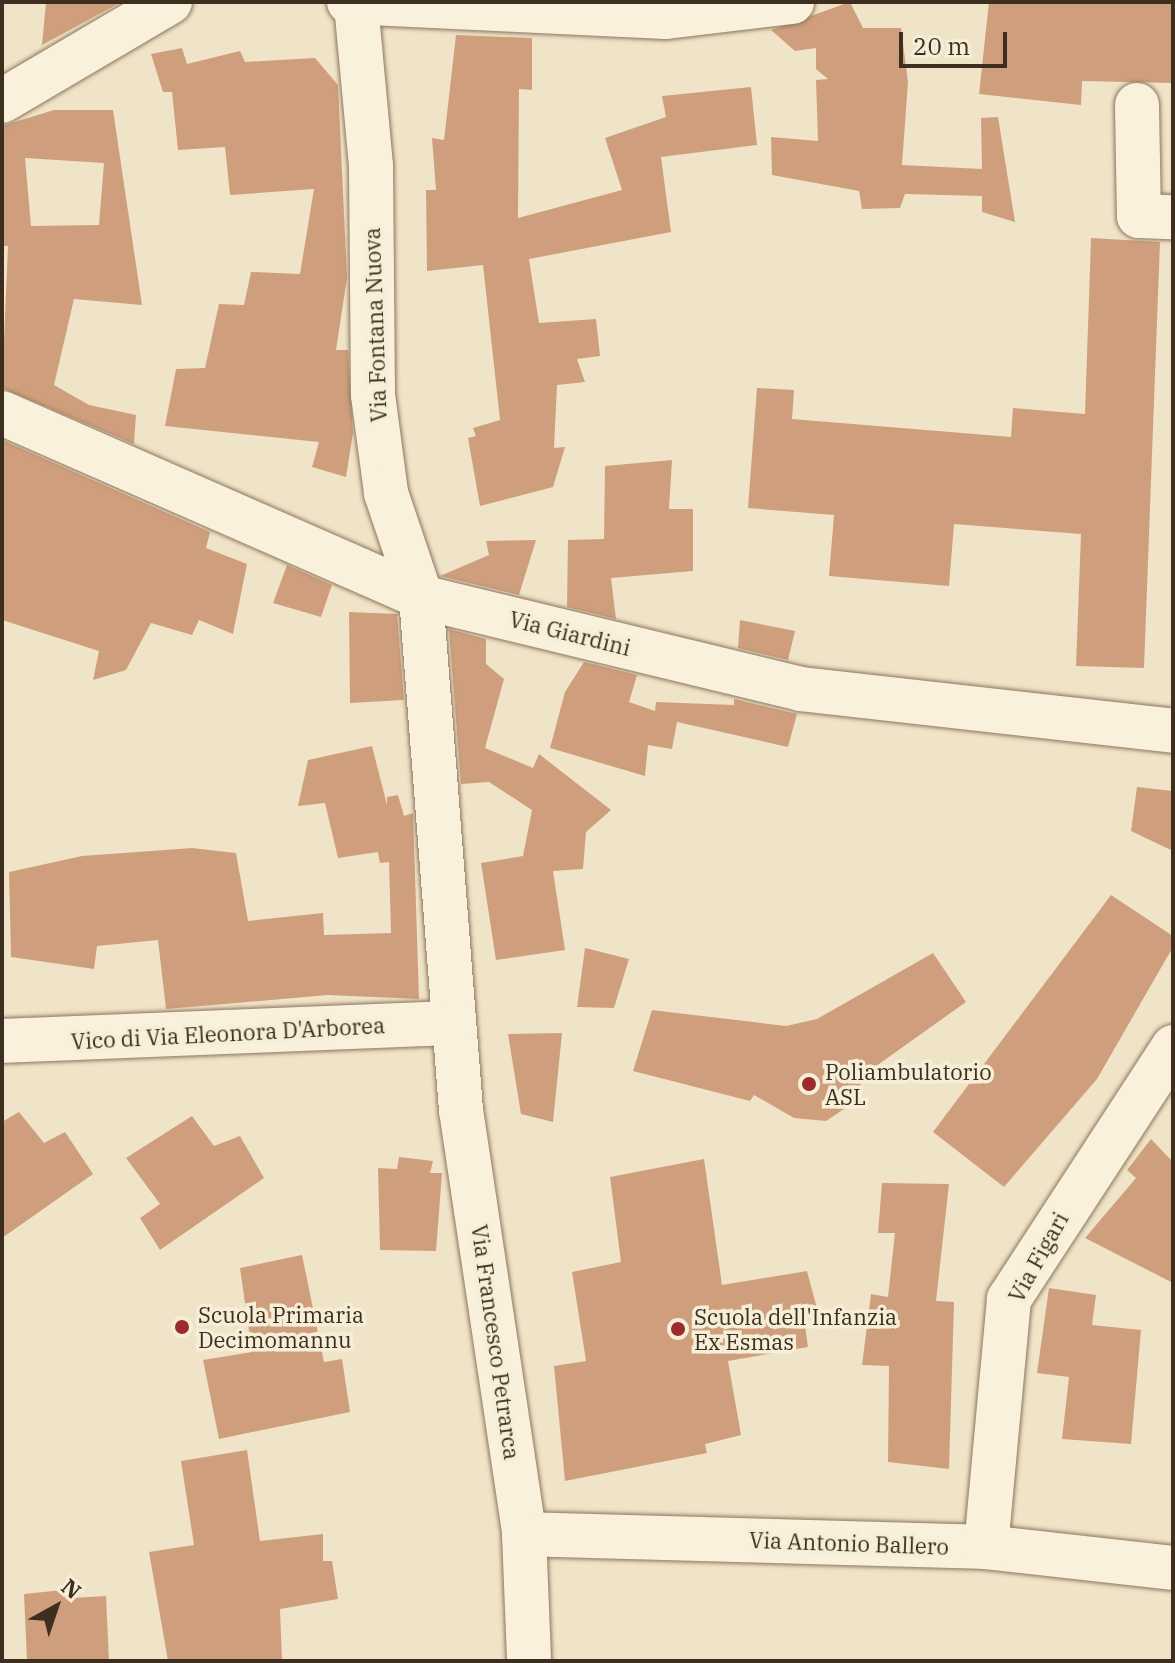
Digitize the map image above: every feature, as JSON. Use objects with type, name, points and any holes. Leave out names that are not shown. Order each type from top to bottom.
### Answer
[{"type":"street","points":[[2,101],[170,2]]},
{"type":"street","points":[[352,3],[666,17],[792,2]]},
{"type":"street","name":"Via Fontana Nuova","points":[[352,3],[371,166],[373,395],[386,493],[421,597],[454,1023]]},
{"type":"street","points":[[1137,105],[1139,216],[1173,217]]},
{"type":"street","name":"Via Giardini","points":[[2,413],[421,597],[801,689],[1173,731]]},
{"type":"street","name":"Vico di Via Eleonora D'Arborea","points":[[2,1041],[454,1023]]},
{"type":"street","name":"Via Francesco Petrarca","points":[[454,1023],[524,1534],[529,1661]]},
{"type":"street","name":"Via Figari","points":[[986,1547],[1009,1299],[1173,1047]]},
{"type":"street","name":"Via Antonio Ballero","points":[[524,1534],[986,1547],[1173,1568]]},
{"type":"building","points":[[46,2],[121,2],[42,45]]},
{"type":"building","points":[[850,2],[863,28],[901,28],[908,82],[902,165],[982,169],[981,118],[998,117],[1015,222],[982,212],[982,196],[905,194],[900,208],[862,209],[859,191],[772,175],[771,137],[818,141],[816,80],[828,79],[816,69],[816,48],[795,51],[771,30]]},
{"type":"building","points":[[989,2],[1173,2],[1173,83],[1082,81],[1081,105],[979,94]]},
{"type":"building","points":[[456,35],[532,38],[532,90],[519,89],[518,218],[622,190],[605,138],[666,117],[662,96],[751,87],[757,145],[661,157],[671,232],[529,259],[539,323],[596,319],[600,356],[577,359],[585,382],[557,385],[554,448],[565,447],[553,487],[480,506],[468,438],[476,436],[473,428],[500,420],[483,265],[427,271],[426,190],[436,190],[432,138],[444,140]]},
{"type":"building","points":[[182,48],[187,64],[240,51],[245,62],[315,58],[338,85],[347,278],[336,350],[348,350],[353,433],[346,477],[312,467],[319,442],[165,426],[176,369],[205,368],[219,304],[244,305],[251,272],[300,274],[314,189],[230,195],[225,147],[178,150],[172,92],[163,92],[151,54]]},
{"type":"building","points":[[54,110],[113,110],[142,305],[74,299],[54,385],[89,405],[136,415],[134,444],[2,388],[8,246],[2,246],[2,126]],"holes":[[[25,158],[104,163],[99,225],[31,226]]]},
{"type":"building","points":[[1091,238],[1160,242],[1144,668],[1076,666],[1081,534],[954,524],[949,586],[829,576],[834,515],[748,508],[757,388],[794,390],[792,419],[1011,437],[1013,408],[1085,414]]},
{"type":"building","points":[[2,440],[210,532],[206,548],[247,564],[233,634],[199,620],[192,635],[151,623],[126,670],[93,680],[99,651],[2,620]]},
{"type":"building","points":[[672,460],[669,509],[693,509],[693,571],[611,578],[616,619],[567,607],[568,540],[604,539],[605,466]]},
{"type":"building","points":[[536,540],[519,595],[440,576],[489,555],[486,541]]},
{"type":"building","points":[[287,565],[332,585],[321,617],[273,603]]},
{"type":"building","points":[[349,612],[397,614],[404,700],[350,703]]},
{"type":"building","points":[[740,620],[795,631],[788,660],[738,648]]},
{"type":"building","points":[[449,629],[486,639],[486,664],[504,679],[485,748],[533,768],[539,754],[611,810],[586,832],[583,869],[553,871],[565,950],[496,960],[481,863],[523,856],[532,810],[489,782],[461,784]]},
{"type":"building","points":[[584,662],[637,675],[629,702],[655,711],[656,702],[734,705],[734,699],[797,714],[788,747],[677,722],[672,749],[648,745],[645,776],[550,748],[565,692]]},
{"type":"building","points":[[372,746],[387,805],[387,797],[398,795],[404,816],[413,813],[419,999],[328,995],[166,1009],[158,940],[97,946],[94,969],[11,957],[9,872],[82,856],[192,848],[236,853],[248,921],[323,913],[324,935],[391,933],[389,862],[380,863],[378,852],[338,858],[325,803],[298,806],[308,760]]},
{"type":"building","points":[[1137,787],[1173,791],[1173,851],[1131,831]]},
{"type":"building","points":[[1111,895],[1173,936],[1173,947],[1097,1079],[1004,1187],[933,1132]]},
{"type":"building","points":[[585,948],[629,959],[614,1008],[577,1007]]},
{"type":"building","points":[[933,953],[966,1002],[865,1074],[853,1103],[826,1121],[794,1118],[754,1095],[750,1101],[633,1071],[652,1010],[786,1026],[817,1019]]},
{"type":"building","points":[[562,1033],[553,1122],[521,1114],[508,1034]]},
{"type":"building","points":[[19,1112],[44,1143],[65,1132],[93,1174],[2,1238],[2,1122]]},
{"type":"building","points":[[192,1116],[214,1146],[240,1136],[264,1178],[160,1250],[140,1218],[160,1204],[126,1158]]},
{"type":"building","points":[[1151,1139],[1173,1162],[1173,1283],[1085,1238],[1136,1178],[1127,1170]]},
{"type":"building","points":[[399,1157],[433,1161],[430,1173],[442,1173],[436,1251],[380,1250],[378,1168],[397,1169]]},
{"type":"building","points":[[704,1159],[722,1285],[807,1271],[818,1312],[804,1318],[808,1347],[728,1361],[741,1435],[705,1444],[707,1453],[565,1481],[554,1366],[586,1361],[572,1272],[621,1262],[610,1177]]},
{"type":"building","points":[[882,1183],[949,1184],[936,1301],[954,1302],[949,1469],[888,1462],[889,1366],[862,1365],[871,1294],[888,1297],[895,1233],[878,1233]]},
{"type":"building","points":[[302,1255],[324,1362],[342,1359],[350,1412],[219,1439],[203,1360],[252,1352],[240,1268]]},
{"type":"building","points":[[1049,1288],[1096,1295],[1092,1325],[1141,1330],[1131,1444],[1062,1439],[1069,1377],[1037,1373]]},
{"type":"building","points":[[247,1450],[260,1541],[323,1534],[323,1561],[332,1561],[338,1599],[280,1609],[282,1661],[168,1661],[149,1552],[194,1545],[181,1461]]},
{"type":"building","points":[[73,1589],[73,1598],[106,1596],[109,1661],[27,1661],[24,1594]]},
{"type":"place","name":"Poliambulatorio ASL","points":[[809,1084]]},
{"type":"place","name":"Scuola Primaria Decimomannu","points":[[182,1327]]},
{"type":"place","name":"Scuola dell'Infanzia Ex Esmas","points":[[678,1329]]}]
